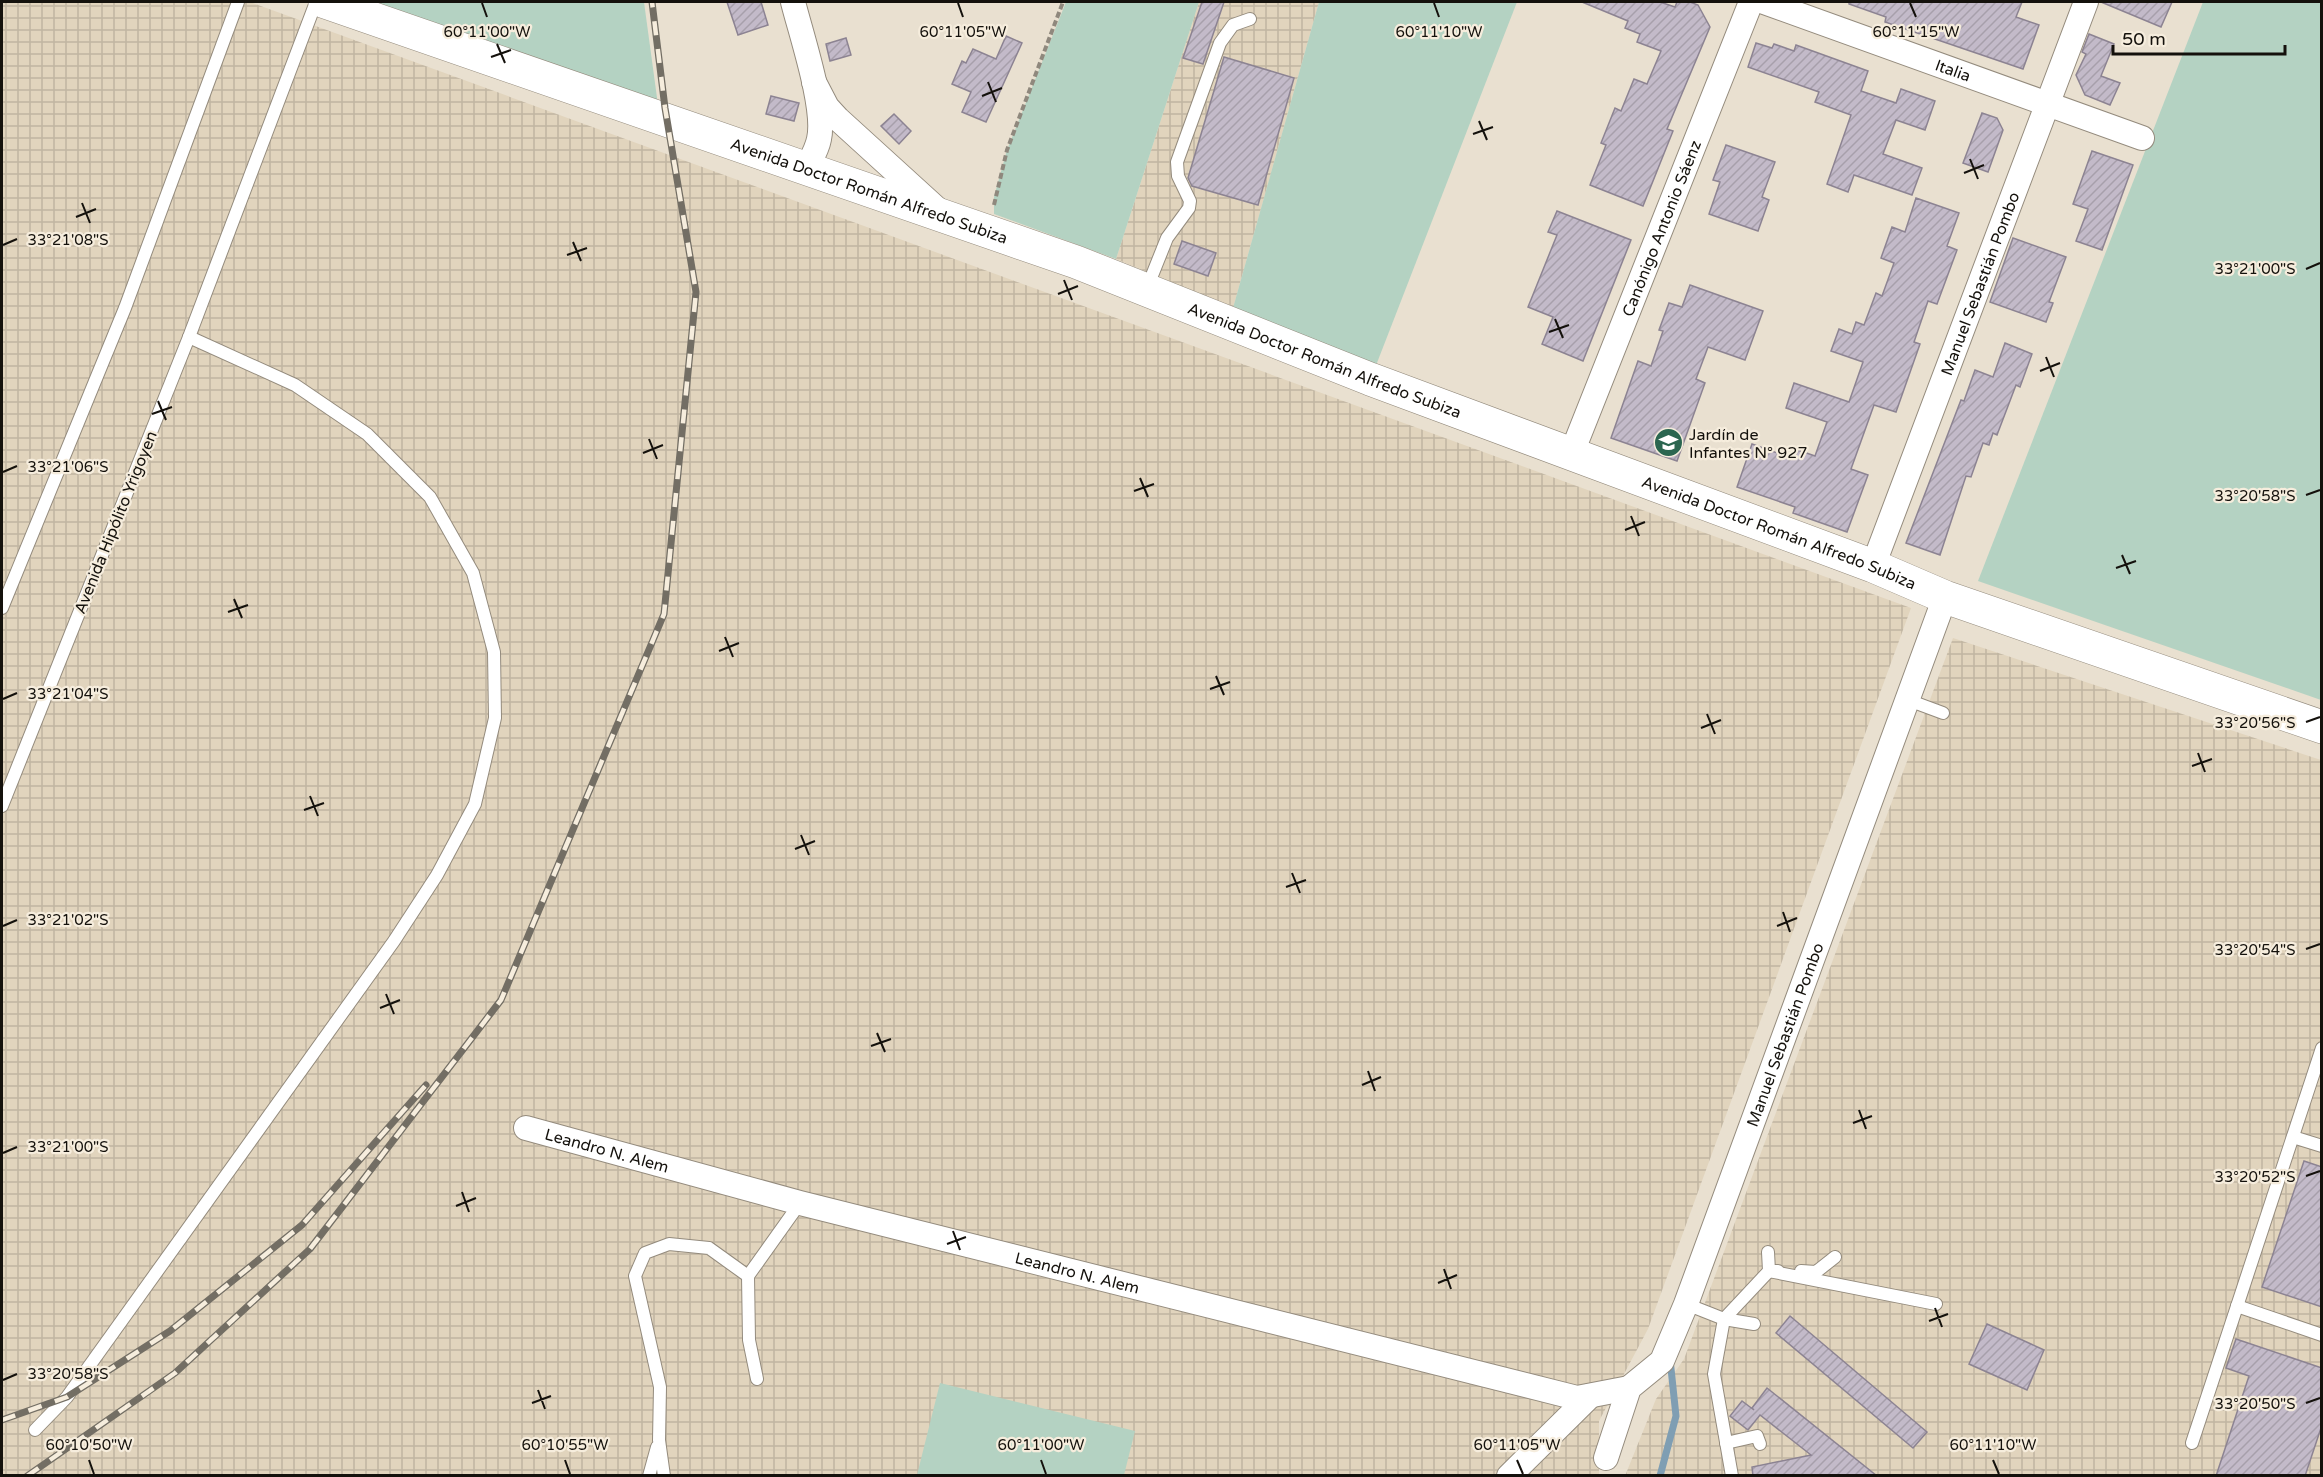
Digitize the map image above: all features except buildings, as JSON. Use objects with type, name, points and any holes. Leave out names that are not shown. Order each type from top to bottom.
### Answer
[{"type":"main road","name":"Avenida Doctor Román Alfredo Subiza","points":[[325,2],[1147,288],[1370,379],[1873,566],[1945,597],[2322,727]]},
{"type":"street","points":[[793,2],[814,82],[820,137],[807,169]]},
{"type":"street","name":"Canónigo Antonio Sáenz","points":[[1571,455],[1751,2]]},
{"type":"street","name":"Italia","points":[[1764,2],[2142,138]]},
{"type":"street","name":"Manuel Sebastián Pombo","points":[[1873,566],[2086,2]]},
{"type":"street","points":[[814,82],[827,107],[838,120],[947,218]]},
{"type":"street","name":"Manuel Sebastián Pombo","points":[[1629,1388],[1662,1361],[1686,1304],[1945,597]]},
{"type":"street","name":"Leandro N. Alem","points":[[526,1128],[801,1203],[1577,1398],[1629,1388]]},
{"type":"street","points":[[1606,1458],[1629,1388]]},
{"type":"street","points":[[1509,1476],[1590,1396]]},
{"type":"lane","points":[[2,608],[125,308],[238,2]]},
{"type":"lane","name":"Avenida Hipólito Yrigoyen","points":[[2,806],[189,337],[316,2]]},
{"type":"lane","points":[[1147,288],[1167,238],[1189,208],[1190,201],[1178,176],[1178,162],[1216,54],[1233,25],[1250,19]]},
{"type":"lane","points":[[35,1430],[68,1397],[387,951],[437,875],[475,804],[495,718],[494,652],[473,573],[430,497],[367,434],[295,385],[189,337]]},
{"type":"lane","points":[[1908,700],[1943,712]]},
{"type":"lane","points":[[2192,1443],[2322,1048]]},
{"type":"lane","points":[[2293,1137],[2322,1146]]},
{"type":"lane","points":[[757,1379],[749,1340],[748,1276],[801,1203]]},
{"type":"lane","points":[[664,1476],[659,1440],[660,1387],[635,1276],[645,1253],[669,1244],[709,1248],[748,1276]]},
{"type":"lane","points":[[1732,1476],[1713,1374],[1724,1319],[1769,1271],[1768,1252]]},
{"type":"lane","points":[[1769,1271],[1816,1272],[1835,1257]]},
{"type":"lane","points":[[1769,1271],[1936,1304]]},
{"type":"lane","points":[[1686,1304],[1724,1319],[1754,1324]]},
{"type":"lane","points":[[2237,1306],[2322,1335]]},
{"type":"lane","points":[[1726,1443],[1757,1436],[1760,1444]]},
{"type":"lane","points":[[649,1476],[659,1440]]},
{"type":"path","points":[[987,232],[994,214],[994,197],[1007,150],[1063,2]]},
{"type":"shaded area","points":[[2,2],[250,2],[1911,608],[1648,1329],[1599,1421],[1599,1475],[2,1476]]},
{"type":"shaded area","points":[[1199,2],[1319,2],[1233,308],[1116,259]]},
{"type":"shaded area","points":[[1953,638],[2321,760],[2321,1475],[1625,1476],[1656,1399],[1684,1359]]},
{"type":"green space","points":[[355,2],[644,2],[658,105]]},
{"type":"green space","points":[[1066,2],[1199,2],[1116,259],[994,214],[994,197],[1007,150]]},
{"type":"green space","points":[[1319,2],[1517,2],[1375,368],[1233,308]]},
{"type":"green space","points":[[2203,2],[2321,2],[2321,700],[1978,581]]},
{"type":"green space","points":[[940,1383],[1135,1431],[1124,1475],[917,1475]]},
{"type":"waterway","points":[[1660,1476],[1676,1416],[1670,1359]]},
{"type":"railway","points":[[27,1476],[175,1373],[310,1249],[501,1000],[664,614],[696,292],[665,108],[652,2]]},
{"type":"railway","points":[[2,1420],[67,1397],[170,1331],[302,1225],[426,1085]]},
{"type":"place","name":"Jardín de Infantes N° 927","points":[[1668,443]]}]
